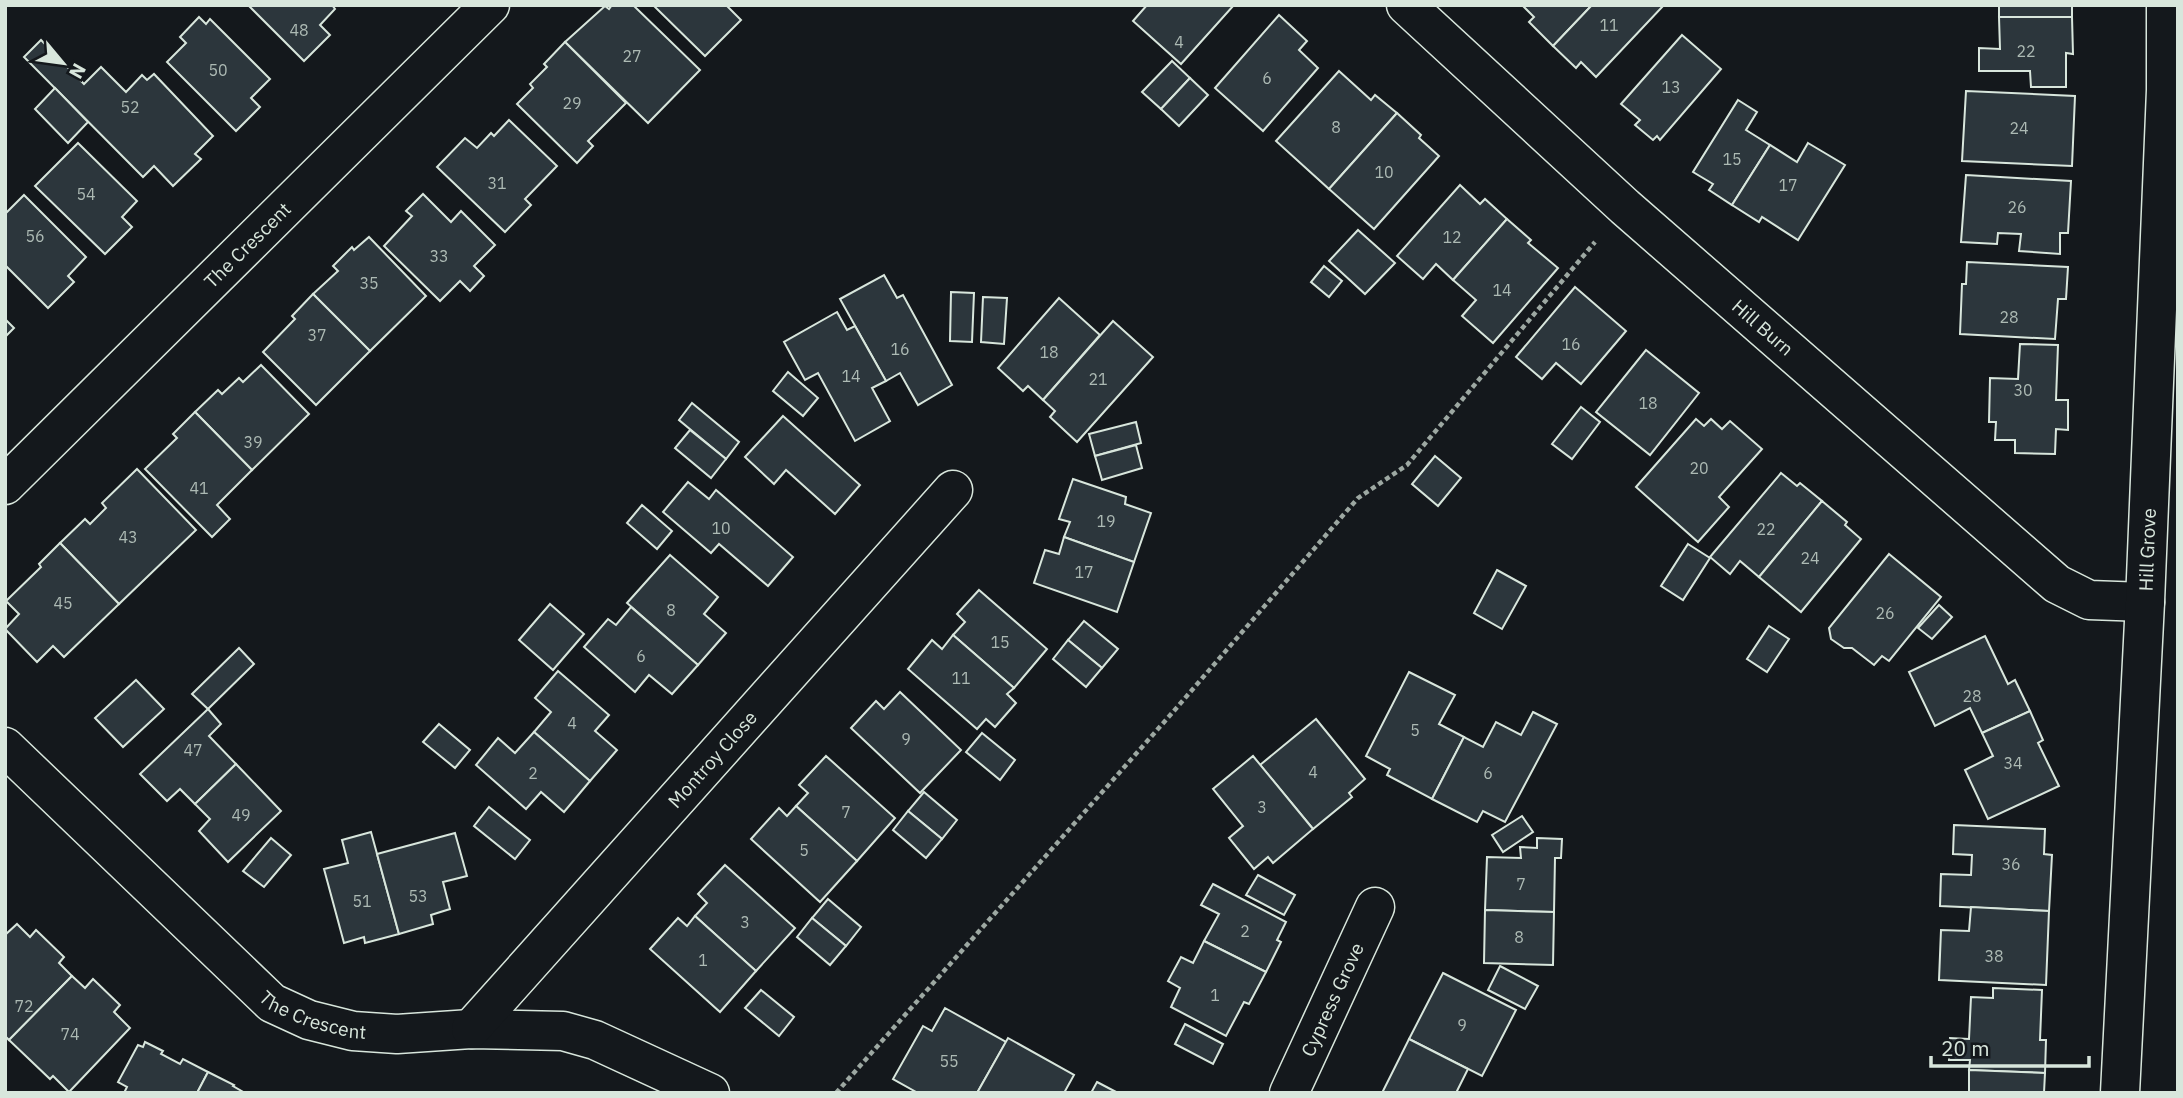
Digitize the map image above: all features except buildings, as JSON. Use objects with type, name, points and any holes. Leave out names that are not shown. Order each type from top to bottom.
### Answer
[{"type":"street","name":"The Crescent","points":[[5,485],[490,5]]},
{"type":"street","name":"Hill Burn","points":[[1406,5],[1625,207],[2057,584],[2089,600],[2145,602]]},
{"type":"street","name":"Hill Grove","points":[[2120,1093],[2145,602],[2166,90],[2165,5]]},
{"type":"street","name":"Montroy Close","points":[[471,1029],[953,490]]},
{"type":"street","name":"The Crescent","points":[[5,747],[272,1003],[309,1020],[353,1031],[397,1034],[471,1029],[564,1031],[595,1040],[710,1093]]},
{"type":"street","name":"Cypress Grove","points":[[1289,1093],[1376,907]]},
{"type":"path","points":[[836,1093],[1358,498],[1406,465],[1625,207]]}]
